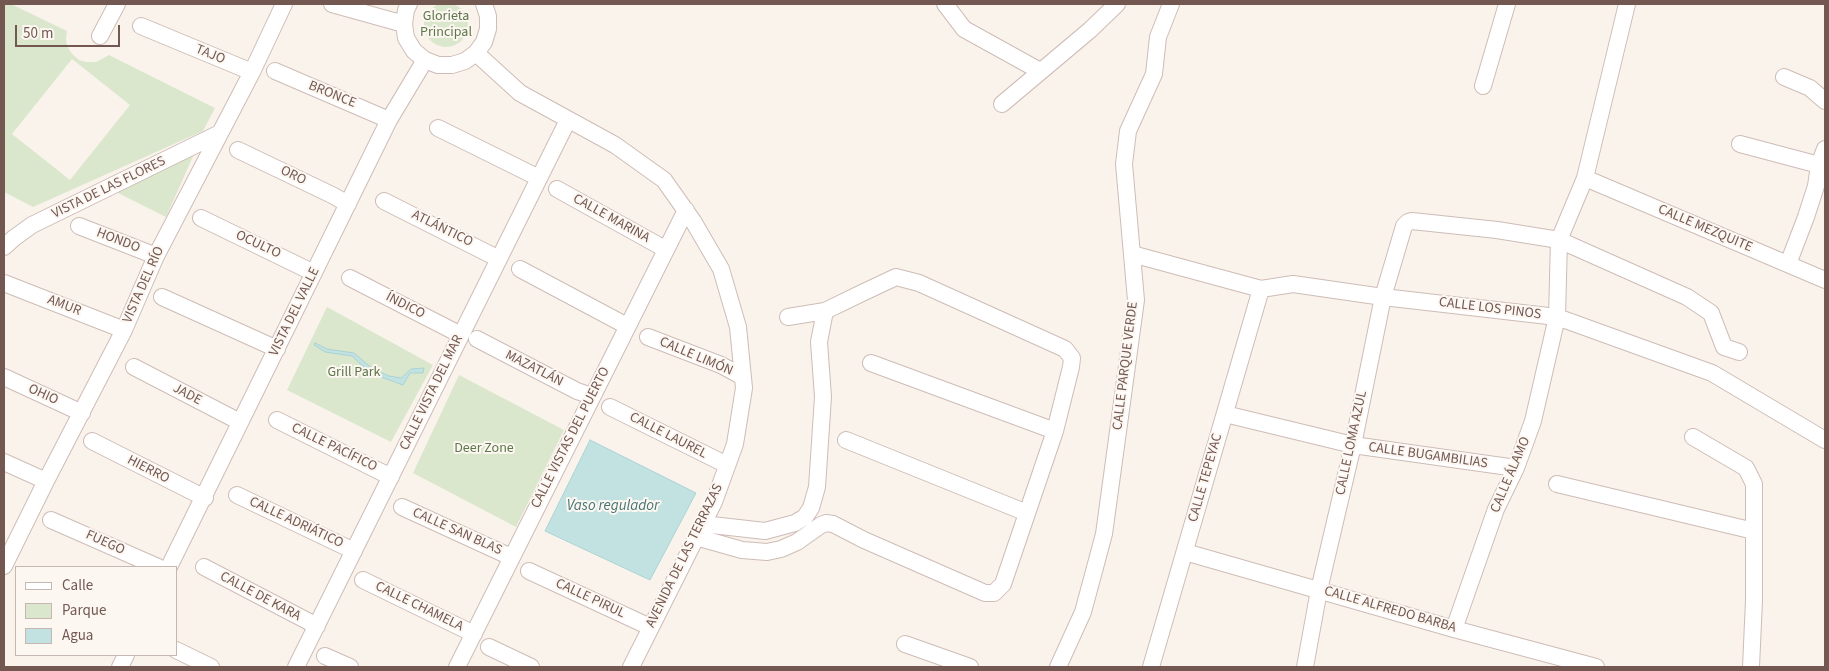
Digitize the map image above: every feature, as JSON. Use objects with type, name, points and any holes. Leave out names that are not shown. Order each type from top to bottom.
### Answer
[{"type":"street","name":"VISTA DEL RÍO","points":[[6,557],[124,330],[156,256],[252,72],[284,4]]},
{"type":"street","points":[[332,4],[404,24]]},
{"type":"street","points":[[409,4],[404,24],[406,38],[414,51],[425,60],[438,65],[452,65],[465,61],[476,53],[484,42],[488,29],[488,16],[484,4]]},
{"type":"street","points":[[945,4],[964,29],[1040,71]]},
{"type":"street","points":[[1002,104],[1090,30],[1117,4]]},
{"type":"street","name":"CALLE PARQUE VERDE","points":[[1058,667],[1084,612],[1104,534],[1136,300],[1124,164],[1128,132],[1154,74],[1158,36],[1171,4]]},
{"type":"street","points":[[1483,86],[1507,4]]},
{"type":"street","points":[[1627,4],[1585,178],[1559,240],[1687,297],[1712,312],[1724,347],[1739,352]]},
{"type":"street","points":[[100,36],[113,5]]},
{"type":"street","name":"TAJO","points":[[141,26],[252,72]]},
{"type":"street","name":"AVENIDA DE LAS TERRAZAS","points":[[476,53],[520,93],[615,145],[664,180],[686,210],[720,269],[738,327],[744,388],[735,444],[714,502],[631,667]]},
{"type":"street","name":"VISTA DEL VALLE","points":[[171,566],[389,120],[425,60]]},
{"type":"street","name":"BRONCE","points":[[275,71],[389,120]]},
{"type":"street","points":[[1784,77],[1810,88],[1825,101]]},
{"type":"street","name":"CALLE VISTA DEL MAR","points":[[296,667],[391,476],[469,337],[499,259],[568,120]]},
{"type":"street","points":[[438,128],[539,178]]},
{"type":"street","name":"VISTA DE LAS FLORES","points":[[7,239],[218,134]]},
{"type":"street","points":[[1740,144],[1819,165]]},
{"type":"street","name":"ORO","points":[[238,150],[348,204]]},
{"type":"street","points":[[1788,264],[1816,186],[1819,165],[1825,150]]},
{"type":"street","name":"CALLE MEZQUITE","points":[[1585,178],[1825,280]]},
{"type":"street","name":"CALLE MARINA","points":[[556,189],[665,250]]},
{"type":"street","name":"ATLÁNTICO","points":[[384,201],[499,259]]},
{"type":"street","name":"CALLE VISTAS DEL PUERTO","points":[[457,667],[686,210]]},
{"type":"street","name":"OCULTO","points":[[201,218],[314,273]]},
{"type":"street","name":"CALLE LOMA AZUL","points":[[1304,667],[1353,445],[1383,297],[1404,226],[1412,221],[1497,230],[1559,240]]},
{"type":"street","name":"HONDO","points":[[79,226],[156,256]]},
{"type":"street","name":"CALLE ÁLAMO","points":[[1454,629],[1496,509],[1516,468],[1533,421],[1557,317],[1559,240]]},
{"type":"street","name":"CALLE LOS PINOS","points":[[1132,254],[1261,289],[1293,284],[1383,297],[1557,317],[1712,373],[1825,440]]},
{"type":"street","points":[[520,269],[627,326]]},
{"type":"street","points":[[700,531],[742,550],[767,552],[782,549],[797,542],[821,525],[826,523],[833,524],[864,540],[986,592],[994,592],[1003,584],[1056,431],[1072,358],[1065,348],[919,283],[896,277],[825,311],[788,317]]},
{"type":"street","name":"ÍNDICO","points":[[350,278],[469,337]]},
{"type":"street","name":"AMUR","points":[[4,283],[124,330]]},
{"type":"street","name":"CALLE TEPEYAC","points":[[1152,667],[1261,289]]},
{"type":"street","points":[[162,297],[277,349]]},
{"type":"street","points":[[700,531],[764,531],[795,523],[805,517],[811,508],[817,487],[823,397],[819,342],[825,311]]},
{"type":"street","name":"MAZATLÁN","points":[[469,337],[577,391],[592,396]]},
{"type":"street","name":"CALLE LIMÓN","points":[[648,337],[721,365],[743,378]]},
{"type":"street","points":[[871,363],[1056,431]]},
{"type":"street","name":"JADE","points":[[134,367],[240,422]]},
{"type":"street","name":"OHIO","points":[[4,377],[82,413]]},
{"type":"street","name":"CALLE LAUREL","points":[[610,407],[727,465]]},
{"type":"street","name":"CALLE BUGAMBILIAS","points":[[1225,414],[1353,445],[1516,468]]},
{"type":"street","name":"CALLE PACÍFICO","points":[[277,420],[391,476]]},
{"type":"street","points":[[1693,437],[1746,468],[1754,484],[1754,600],[1751,667]]},
{"type":"street","points":[[846,440],[1027,513]]},
{"type":"street","name":"HIERRO","points":[[92,441],[205,498]]},
{"type":"street","points":[[4,462],[46,481]]},
{"type":"street","points":[[1557,484],[1754,532]]},
{"type":"street","name":"CALLE ADRIÁTICO","points":[[237,496],[354,551]]},
{"type":"street","name":"CALLE SAN BLAS","points":[[402,507],[511,557]]},
{"type":"street","name":"FUEGO","points":[[51,520],[156,566]]},
{"type":"street","name":"CALLE ALFREDO BARBA","points":[[1185,552],[1454,629],[1596,667]]},
{"type":"street","name":"CALLE DE KARA","points":[[204,568],[316,626]]},
{"type":"street","name":"CALLE PIRUL","points":[[529,571],[650,627]]},
{"type":"street","name":"CALLE CHAMELA","points":[[363,580],[474,634]]},
{"type":"street","points":[[905,644],[950,664],[970,667]]},
{"type":"street","points":[[489,647],[531,667]]},
{"type":"street","points":[[178,651],[211,667]]},
{"type":"street","points":[[325,656],[350,667]]},
{"type":"green space","name":"Glorieta Principal","points":[[446,3],[458,7],[464,13],[468,25],[464,37],[458,43],[446,47],[434,43],[428,37],[424,25],[428,13],[434,7]]},
{"type":"green space","points":[[4,4],[11,4],[67,31],[67,46],[79,60],[96,62],[109,55],[215,108],[203,131],[33,207],[4,192]],"holes":[[[72,59],[130,105],[70,180],[12,134]]]},
{"type":"green space","points":[[195,152],[166,217],[116,192]]},
{"type":"green space","name":"Grill Park","points":[[327,307],[433,365],[391,442],[287,390]]},
{"type":"green space","name":"Deer Zone","points":[[459,375],[564,430],[516,527],[413,473]]},
{"type":"water","points":[[315,343],[327,349],[354,353],[373,369],[389,376],[401,378],[411,369],[424,368],[423,373],[410,373],[403,385],[370,373],[352,356],[325,352],[314,345]]},
{"type":"water","name":"Vaso regulador","points":[[590,440],[696,493],[650,580],[545,531]]}]
